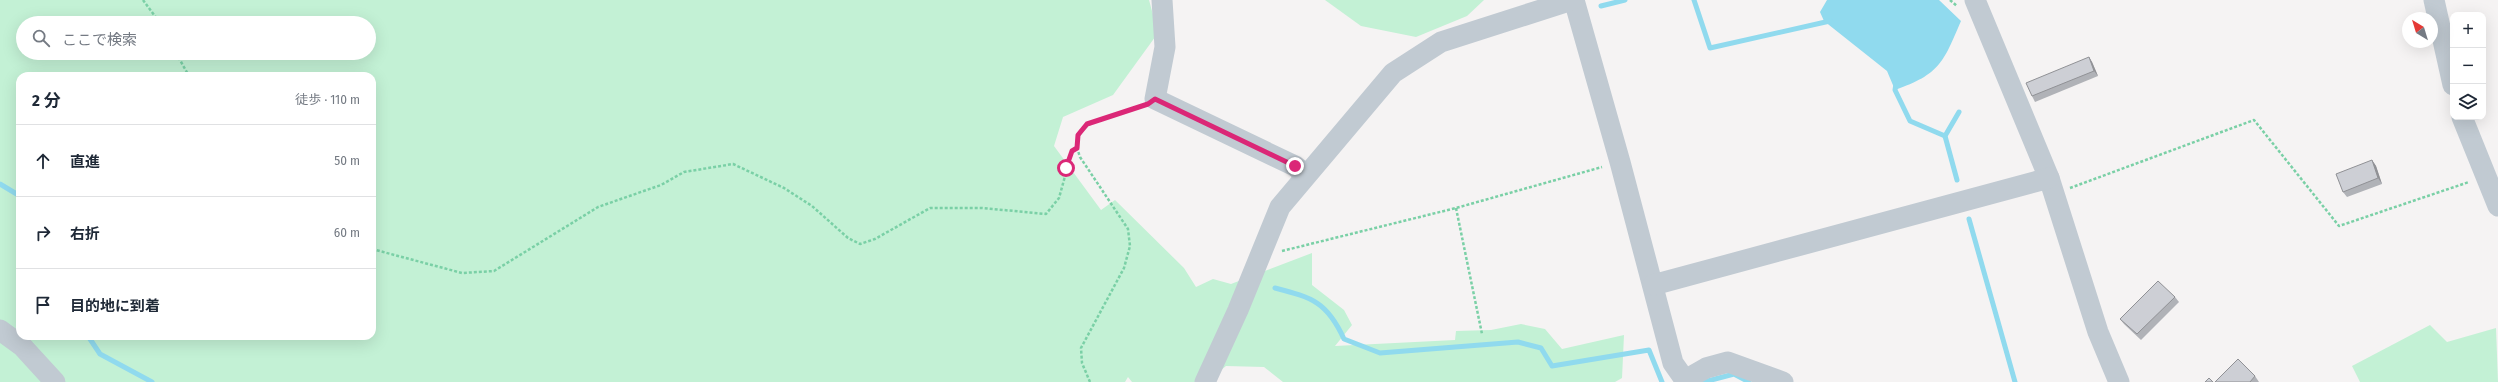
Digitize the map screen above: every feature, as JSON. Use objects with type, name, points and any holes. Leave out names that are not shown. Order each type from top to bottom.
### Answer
[{"type":"street","points":[[1162,0],[1164,47],[1155,99],[1295,166],[1306,175]]},
{"type":"street","points":[[1205,382],[1260,257],[1280,207],[1393,73],[1440,42],[1573,0],[1620,162],[1673,363],[1685,380],[1706,368],[1728,362],[1783,382]]},
{"type":"street","points":[[1975,0],[2052,186],[2098,332],[2119,382]]},
{"type":"street","points":[[2434,0],[2453,84]]},
{"type":"street","points":[[2463,120],[2498,206]]},
{"type":"street","points":[[1653,284],[2052,186]]},
{"type":"street","points":[[0,330],[22,346],[55,382]]},
{"type":"path","points":[[143,0],[155,16]]},
{"type":"path","points":[[180,60],[187,72]]},
{"type":"path","points":[[1090,382],[1082,363],[1081,348],[1124,268],[1130,246],[1128,229],[1080,157],[1077,148],[1078,135],[1087,124],[1148,104],[1155,99]]},
{"type":"path","points":[[2052,186],[2254,120],[2339,226],[2485,176]]},
{"type":"path","points":[[376,250],[462,273],[494,271],[598,207],[661,185],[684,172],[732,164],[784,188],[812,206],[848,238],[860,244],[875,239],[930,208],[982,208],[1046,214],[1059,198],[1072,151],[1077,148]]},
{"type":"path","points":[[1260,257],[1456,208],[1620,162]]},
{"type":"path","points":[[1456,208],[1482,334]]},
{"type":"green space","points":[[0,0],[1149,0],[1158,33],[1113,95],[1063,117],[1054,146],[1101,210],[1115,200],[1184,268],[1196,287],[1213,279],[1231,284],[1312,253],[1312,285],[1344,310],[1352,325],[1335,346],[1455,340],[1456,331],[1491,330],[1521,324],[1545,329],[1562,349],[1624,335],[1622,378],[1615,382],[1283,382],[1264,367],[1226,366],[1206,382],[1132,382],[1128,377],[1125,382],[0,382]]},
{"type":"green space","points":[[1325,0],[1484,0],[1467,16],[1416,37],[1361,26]]},
{"type":"green space","points":[[2430,325],[2447,342],[2496,328],[2498,382],[2360,382],[2352,366]]},
{"type":"water","points":[[1827,0],[1939,0],[1961,21],[1944,57],[1938,65],[1922,78],[1895,90],[1887,71],[1824,21],[1820,12]]},
{"type":"building","points":[[2089,57],[2094,71],[2032,96],[2026,83]]},
{"type":"building","points":[[2372,160],[2378,178],[2343,192],[2336,174]]},
{"type":"building","points":[[2158,281],[2175,297],[2137,334],[2120,319]]},
{"type":"building","points":[[2238,359],[2255,376],[2250,382],[2215,382]]},
{"type":"building","points":[[2209,378],[2213,382],[2205,382]]},
{"type":"waterway","points":[[1601,6],[1625,0]]},
{"type":"waterway","points":[[1694,0],[1710,48],[1830,21]]},
{"type":"waterway","points":[[1896,84],[1895,90],[1910,121],[1945,136]]},
{"type":"waterway","points":[[1957,180],[1945,136],[1959,112]]},
{"type":"waterway","points":[[0,184],[16,194]]},
{"type":"waterway","points":[[1969,219],[2015,382]]},
{"type":"waterway","points":[[1275,288],[1299,295],[1317,303],[1325,309],[1338,327],[1344,339],[1380,353],[1518,342],[1541,348],[1552,366],[1649,350],[1662,382]]},
{"type":"waterway","points":[[91,340],[100,354],[152,382]]},
{"type":"waterway","points":[[1704,382],[1734,374],[1749,382]]},
{"type":"route","points":[[1066,168],[1072,151],[1077,148],[1078,135],[1087,124],[1148,104],[1155,99],[1295,166]]}]
